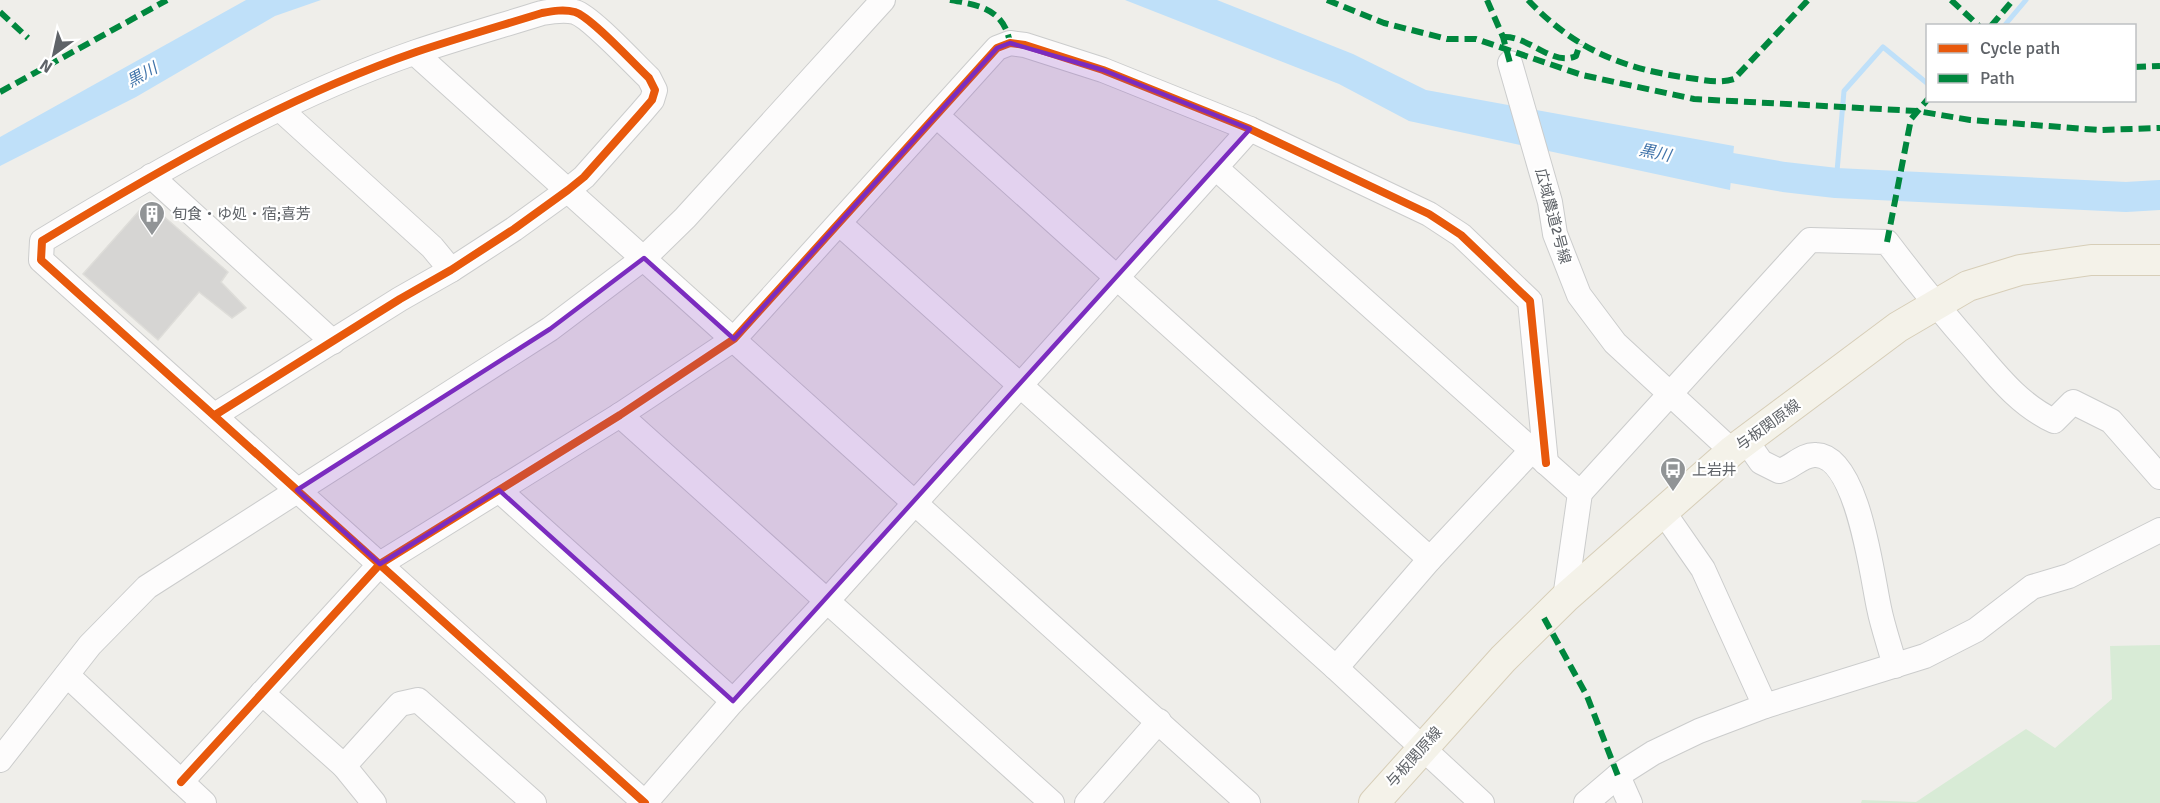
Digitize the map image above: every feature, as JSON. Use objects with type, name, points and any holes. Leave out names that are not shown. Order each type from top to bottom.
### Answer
[{"type":"main road","name":"与板関原線","points":[[1374,803],[1503,659],[1565,598],[1662,510],[1740,446],[1898,327],[1968,286],[2020,270],[2091,260],[2160,260]]},
{"type":"street","points":[[0,760],[96,638],[147,587],[550,329],[644,258],[685,218],[883,0]]},
{"type":"street","points":[[215,415],[451,270],[514,229],[584,177],[652,100],[655,90],[649,78],[589,22],[577,13],[563,10],[542,13],[415,53],[280,109],[150,176],[42,241],[41,260],[645,803],[733,701],[1217,169],[1250,129]]},
{"type":"street","points":[[181,782],[380,564],[620,415],[734,339],[997,48],[1010,43],[1025,45],[1103,70],[1250,129],[1430,214],[1461,236],[1530,301],[1534,321],[1538,457],[1430,559],[1336,668]]},
{"type":"street","points":[[415,53],[1248,803]]},
{"type":"street","name":"広域農道2号線","points":[[1510,63],[1550,202],[1555,234],[1579,295],[1614,343],[1669,393],[1761,462],[1779,471],[1805,457],[1817,455],[1829,459],[1843,472],[1871,560],[1879,609],[1895,666]]},
{"type":"street","points":[[280,109],[432,247],[451,270]]},
{"type":"street","points":[[937,116],[1118,276],[1430,559]]},
{"type":"street","points":[[1217,169],[1580,493]]},
{"type":"street","points":[[150,176],[333,342]]},
{"type":"street","points":[[840,224],[1336,668],[1482,803]]},
{"type":"street","points":[[1565,598],[1580,493],[1810,240],[1887,242],[1934,304],[2006,386],[2034,412],[2054,421],[2073,402],[2111,421],[2160,477]]},
{"type":"street","points":[[620,415],[1052,803]]},
{"type":"street","points":[[499,490],[733,701]]},
{"type":"street","points":[[1662,510],[1703,568],[1765,706]]},
{"type":"street","points":[[1586,803],[1617,776],[1653,753],[1699,731],[1765,706],[1925,656],[1960,639],[2032,587],[2078,572],[2160,530]]},
{"type":"street","points":[[67,675],[204,803]]},
{"type":"street","points":[[262,693],[344,766],[371,802]]},
{"type":"street","points":[[344,766],[400,704],[418,700],[534,803]]},
{"type":"street","points":[[1088,803],[1159,721]]},
{"type":"street","points":[[1617,776],[1630,803]]},
{"type":"highlighted area","points":[[1010,43],[1103,70],[1250,129],[733,701],[499,490],[380,564],[297,490],[550,329],[644,258],[734,339],[997,48]]},
{"type":"green space","points":[[2160,645],[2160,803],[1861,803],[1862,800],[1916,802],[2026,729],[2055,748],[2112,699],[2110,646]]},
{"type":"water","points":[[246,0],[321,0],[275,16],[136,97],[0,166],[0,137]]},
{"type":"water","points":[[1125,0],[1217,0],[1353,54],[1426,90],[1734,146],[1730,190],[1409,121],[1339,84]]},
{"type":"building","name":"旬食・ゆ処・宿;喜芳","points":[[147,202],[228,272],[221,282],[246,308],[232,318],[199,292],[158,340],[83,274]]},
{"type":"waterway","points":[[2006,24],[2026,0]]},
{"type":"waterway","points":[[1836,183],[1844,91],[1883,47],[1926,82]]},
{"type":"waterway","name":"黒川","points":[[1691,161],[1784,177],[1836,183],[2126,197],[2160,195]]},
{"type":"marked path","points":[[0,92],[167,0]]},
{"type":"marked path","points":[[950,0],[980,7],[996,16],[1007,32],[1010,43]]},
{"type":"marked path","points":[[1327,0],[1384,23],[1447,39],[1476,39],[1582,75],[1694,99],[1917,111],[1970,120],[2099,130],[2160,128]]},
{"type":"marked path","points":[[1487,0],[1503,37],[1510,63]]},
{"type":"marked path","points":[[1528,0],[1563,32],[1601,54],[1642,69],[1706,81],[1734,79],[1808,0]]},
{"type":"marked path","points":[[1951,0],[1977,24]]},
{"type":"marked path","points":[[1993,24],[2013,0]]},
{"type":"marked path","points":[[0,12],[28,38]]},
{"type":"marked path","points":[[1503,37],[1522,41],[1549,54],[1567,58],[1576,56],[1580,44]]},
{"type":"marked path","points":[[2136,67],[2160,66]]},
{"type":"marked path","points":[[1887,242],[1911,119],[1926,101]]},
{"type":"marked path","points":[[1544,618],[1587,696],[1618,776]]},
{"type":"cycle path","points":[[215,415],[400,299],[451,270],[514,229],[584,177],[652,100],[655,90],[649,78],[601,31],[575,12],[563,10],[546,12],[416,52],[367,70],[271,113],[132,188],[42,241],[41,260],[645,803]]},
{"type":"cycle path","points":[[181,782],[380,564],[620,415],[734,339],[997,48],[1010,43],[1025,45],[1103,70],[1250,129],[1429,214],[1461,235],[1530,301],[1546,463]]},
{"type":"place","name":"旬食・ゆ処・宿;喜芳","points":[[152,237]]},
{"type":"place","name":"上岩井","points":[[1673,493]]}]
